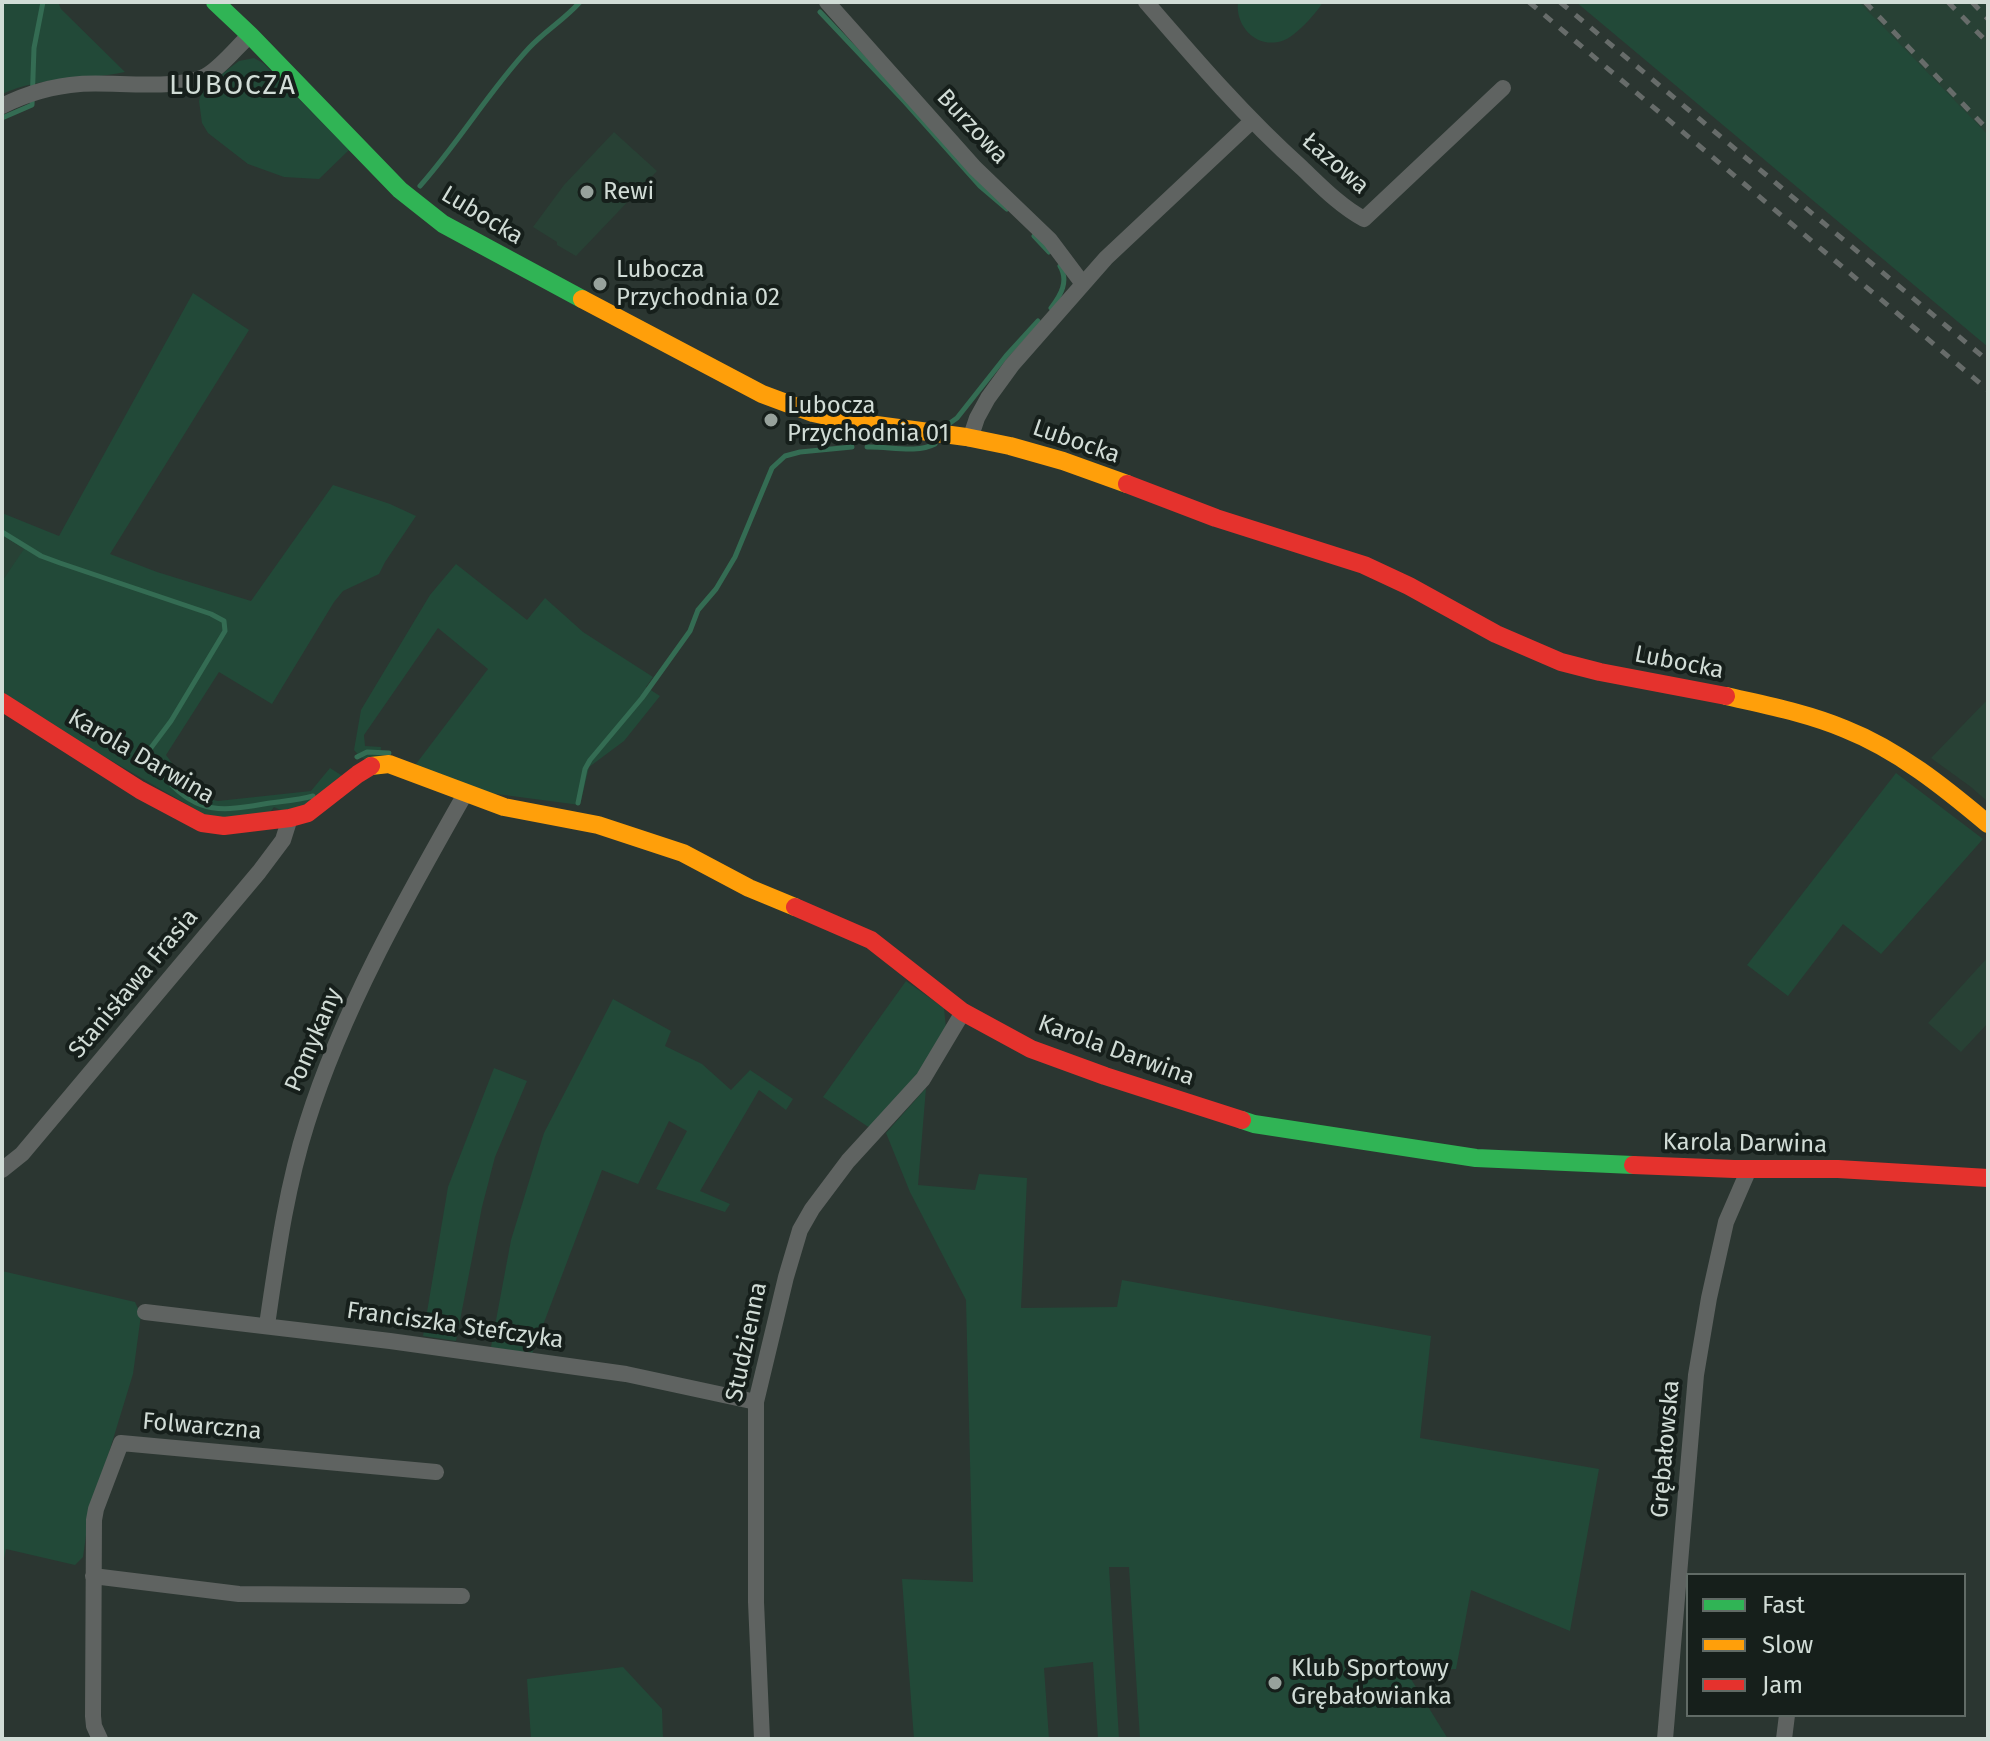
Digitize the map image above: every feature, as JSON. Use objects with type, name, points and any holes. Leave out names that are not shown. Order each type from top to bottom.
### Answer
[{"type":"street","name":"Lubocka","points":[[215,2],[400,190],[428,213],[461,234],[743,384],[813,413],[1041,453],[1235,524],[1365,566],[1541,655],[1612,675],[1702,690],[1817,719],[1853,732],[1912,764],[1988,824]]},
{"type":"street","name":"Burzowa","points":[[827,2],[975,168],[1050,240],[1083,284]]},
{"type":"street","name":"Łazowa","points":[[1146,2],[1252,121],[1325,190],[1364,219],[1503,88]]},
{"type":"street","points":[[2,106],[43,91],[79,84],[191,82],[208,75],[250,35]]},
{"type":"street","points":[[970,439],[988,398],[1012,365],[1106,258],[1252,121]]},
{"type":"street","name":"Karola Darwina","points":[[2,702],[140,790],[202,823],[224,826],[308,813],[358,774],[372,766],[389,764],[504,807],[598,825],[683,853],[749,888],[871,940],[963,1012],[1031,1049],[1254,1124],[1476,1158],[1749,1169],[1838,1169],[1988,1178]]},
{"type":"street","name":"Pomykany","points":[[267,1325],[280,1234],[292,1180],[306,1124],[323,1076],[389,931],[465,794]]},
{"type":"street","name":"Stanisława Frasia","points":[[2,1170],[22,1154],[259,872],[283,840],[290,818]]},
{"type":"street","name":"Studzienna","points":[[762,1739],[756,1602],[756,1402],[786,1277],[800,1230],[812,1209],[848,1161],[923,1079],[963,1012]]},
{"type":"street","name":"Grębałowska","points":[[1665,1739],[1696,1375],[1726,1222],[1749,1169]]},
{"type":"street","name":"Franciszka Stefczyka","points":[[145,1312],[267,1325],[626,1374],[756,1402]]},
{"type":"street","name":"Folwarczna","points":[[100,1739],[93,1716],[96,1509],[121,1443],[436,1472]]},
{"type":"street","points":[[93,1576],[239,1594],[462,1596]]},
{"type":"street","points":[[1784,1739],[1787,1717]]},
{"type":"shaded area","points":[[2,2],[58,2],[61,9],[125,72],[32,84],[2,94]]},
{"type":"shaded area","points":[[1238,2],[1323,2],[1293,35],[1273,43],[1249,34],[1240,19]]},
{"type":"shaded area","points":[[1576,2],[1859,2],[1988,135],[1988,347]]},
{"type":"shaded area","points":[[1654,2],[1988,2],[1988,284]]},
{"type":"shaded area","points":[[254,58],[263,63],[349,150],[319,179],[284,177],[248,164],[208,133],[202,123],[199,101],[203,88],[239,61]]},
{"type":"shaded area","points":[[614,132],[657,171],[576,256],[533,227],[564,185]]},
{"type":"shaded area","points":[[193,293],[249,330],[110,554],[251,601],[333,485],[416,516],[379,574],[343,591],[334,602],[272,704],[219,672],[166,755],[196,796],[218,801],[311,791],[330,768],[344,777],[292,815],[274,807],[261,824],[212,819],[2,697],[2,581],[24,549],[2,535],[2,513],[59,536]]},
{"type":"shaded area","points":[[2,535],[25,549],[2,581]]},
{"type":"shaded area","points":[[456,564],[527,620],[545,598],[583,632],[653,677],[646,687],[660,696],[624,741],[589,767],[580,805],[466,790],[413,768],[488,669],[438,628],[364,735],[365,746],[381,747],[380,758],[366,759],[354,750],[361,710],[430,595]]},
{"type":"shaded area","points":[[1988,699],[1988,802],[1931,758]]},
{"type":"shaded area","points":[[1896,773],[1983,839],[1881,954],[1843,924],[1788,996],[1747,965]]},
{"type":"shaded area","points":[[1988,957],[1988,1023],[1961,1052],[1928,1023]]},
{"type":"shaded area","points":[[906,981],[944,1008],[946,1028],[931,1059],[870,1128],[823,1097]]},
{"type":"shaded area","points":[[613,999],[671,1031],[665,1046],[702,1064],[731,1090],[750,1070],[793,1099],[786,1110],[759,1090],[700,1191],[730,1204],[725,1212],[656,1189],[687,1131],[669,1121],[638,1184],[602,1170],[532,1354],[491,1347],[511,1240],[544,1133]]},
{"type":"shaded area","points":[[494,1068],[527,1081],[495,1157],[456,1341],[423,1336],[448,1187]]},
{"type":"shaded area","points":[[926,1088],[918,1185],[975,1190],[979,1174],[1027,1178],[1021,1308],[1117,1307],[1122,1280],[1431,1336],[1420,1438],[1599,1469],[1570,1631],[1471,1590],[1456,1669],[1406,1671],[1448,1739],[1140,1739],[1129,1567],[1109,1567],[1119,1739],[1098,1739],[1093,1662],[1044,1668],[1049,1739],[914,1739],[902,1579],[973,1582],[966,1300],[910,1192],[886,1133]]},
{"type":"shaded area","points":[[2,1271],[135,1302],[141,1315],[133,1374],[88,1521],[83,1557],[75,1565],[6,1549],[2,1558]]},
{"type":"shaded area","points":[[623,1667],[662,1709],[663,1739],[531,1739],[527,1679]]},
{"type":"waterway","points":[[2,118],[32,105],[34,48],[43,2]]},
{"type":"waterway","points":[[420,186],[514,64],[580,2]]},
{"type":"waterway","points":[[820,12],[980,186],[1007,209]]},
{"type":"waterway","points":[[1034,236],[1049,252]]},
{"type":"waterway","points":[[1051,308],[1063,288],[1064,277],[1060,266]]},
{"type":"waterway","points":[[947,423],[957,418],[1038,321]]},
{"type":"waterway","points":[[867,447],[911,449],[935,444]]},
{"type":"waterway","points":[[578,803],[590,760],[642,698],[690,631],[698,610],[716,589],[735,557],[772,468],[785,456],[800,452],[852,447]]},
{"type":"waterway","points":[[2,532],[41,556],[224,621],[225,631],[171,721],[150,749],[159,770],[180,793],[203,806],[228,809],[313,796]]},
{"type":"waterway","points":[[357,757],[367,752],[389,753]]},
{"type":"railway","points":[[1529,2],[1988,390]]},
{"type":"railway","points":[[1560,2],[1988,361]]},
{"type":"railway","points":[[1865,2],[1988,130]]},
{"type":"railway","points":[[1948,2],[1988,43]]},
{"type":"railway","points":[[1972,2],[1988,19]]},
{"type":"traffic: fast","points":[[215,2],[400,190],[443,224],[582,299]]},
{"type":"traffic: fast","points":[[1242,1120],[1476,1158],[1633,1165]]},
{"type":"traffic: slow","points":[[582,299],[762,394],[813,413],[1010,446],[1127,484]]},
{"type":"traffic: slow","points":[[1726,696],[1816,718],[1865,738],[1920,770],[1988,824]]},
{"type":"traffic: slow","points":[[371,766],[389,764],[504,807],[598,825],[683,853],[749,888],[795,907]]},
{"type":"traffic: jam","points":[[1127,484],[1216,518],[1364,565],[1496,634],[1561,662],[1726,696]]},
{"type":"traffic: jam","points":[[2,702],[140,790],[202,823],[224,826],[308,813],[371,766]]},
{"type":"traffic: jam","points":[[795,907],[871,940],[963,1012],[1031,1049],[1242,1120]]},
{"type":"traffic: jam","points":[[1633,1165],[1838,1169],[1988,1178]]},
{"type":"place","name":"Rewi","points":[[587,192]]},
{"type":"place","name":"Lubocza Przychodnia 02","points":[[600,284]]},
{"type":"place","name":"Lubocza Przychodnia 01","points":[[771,420]]},
{"type":"place","name":"Klub Sportowy Grębałowianka","points":[[1275,1683]]},
{"type":"district","name":"LUBOCZA","points":[[233,86]]}]
